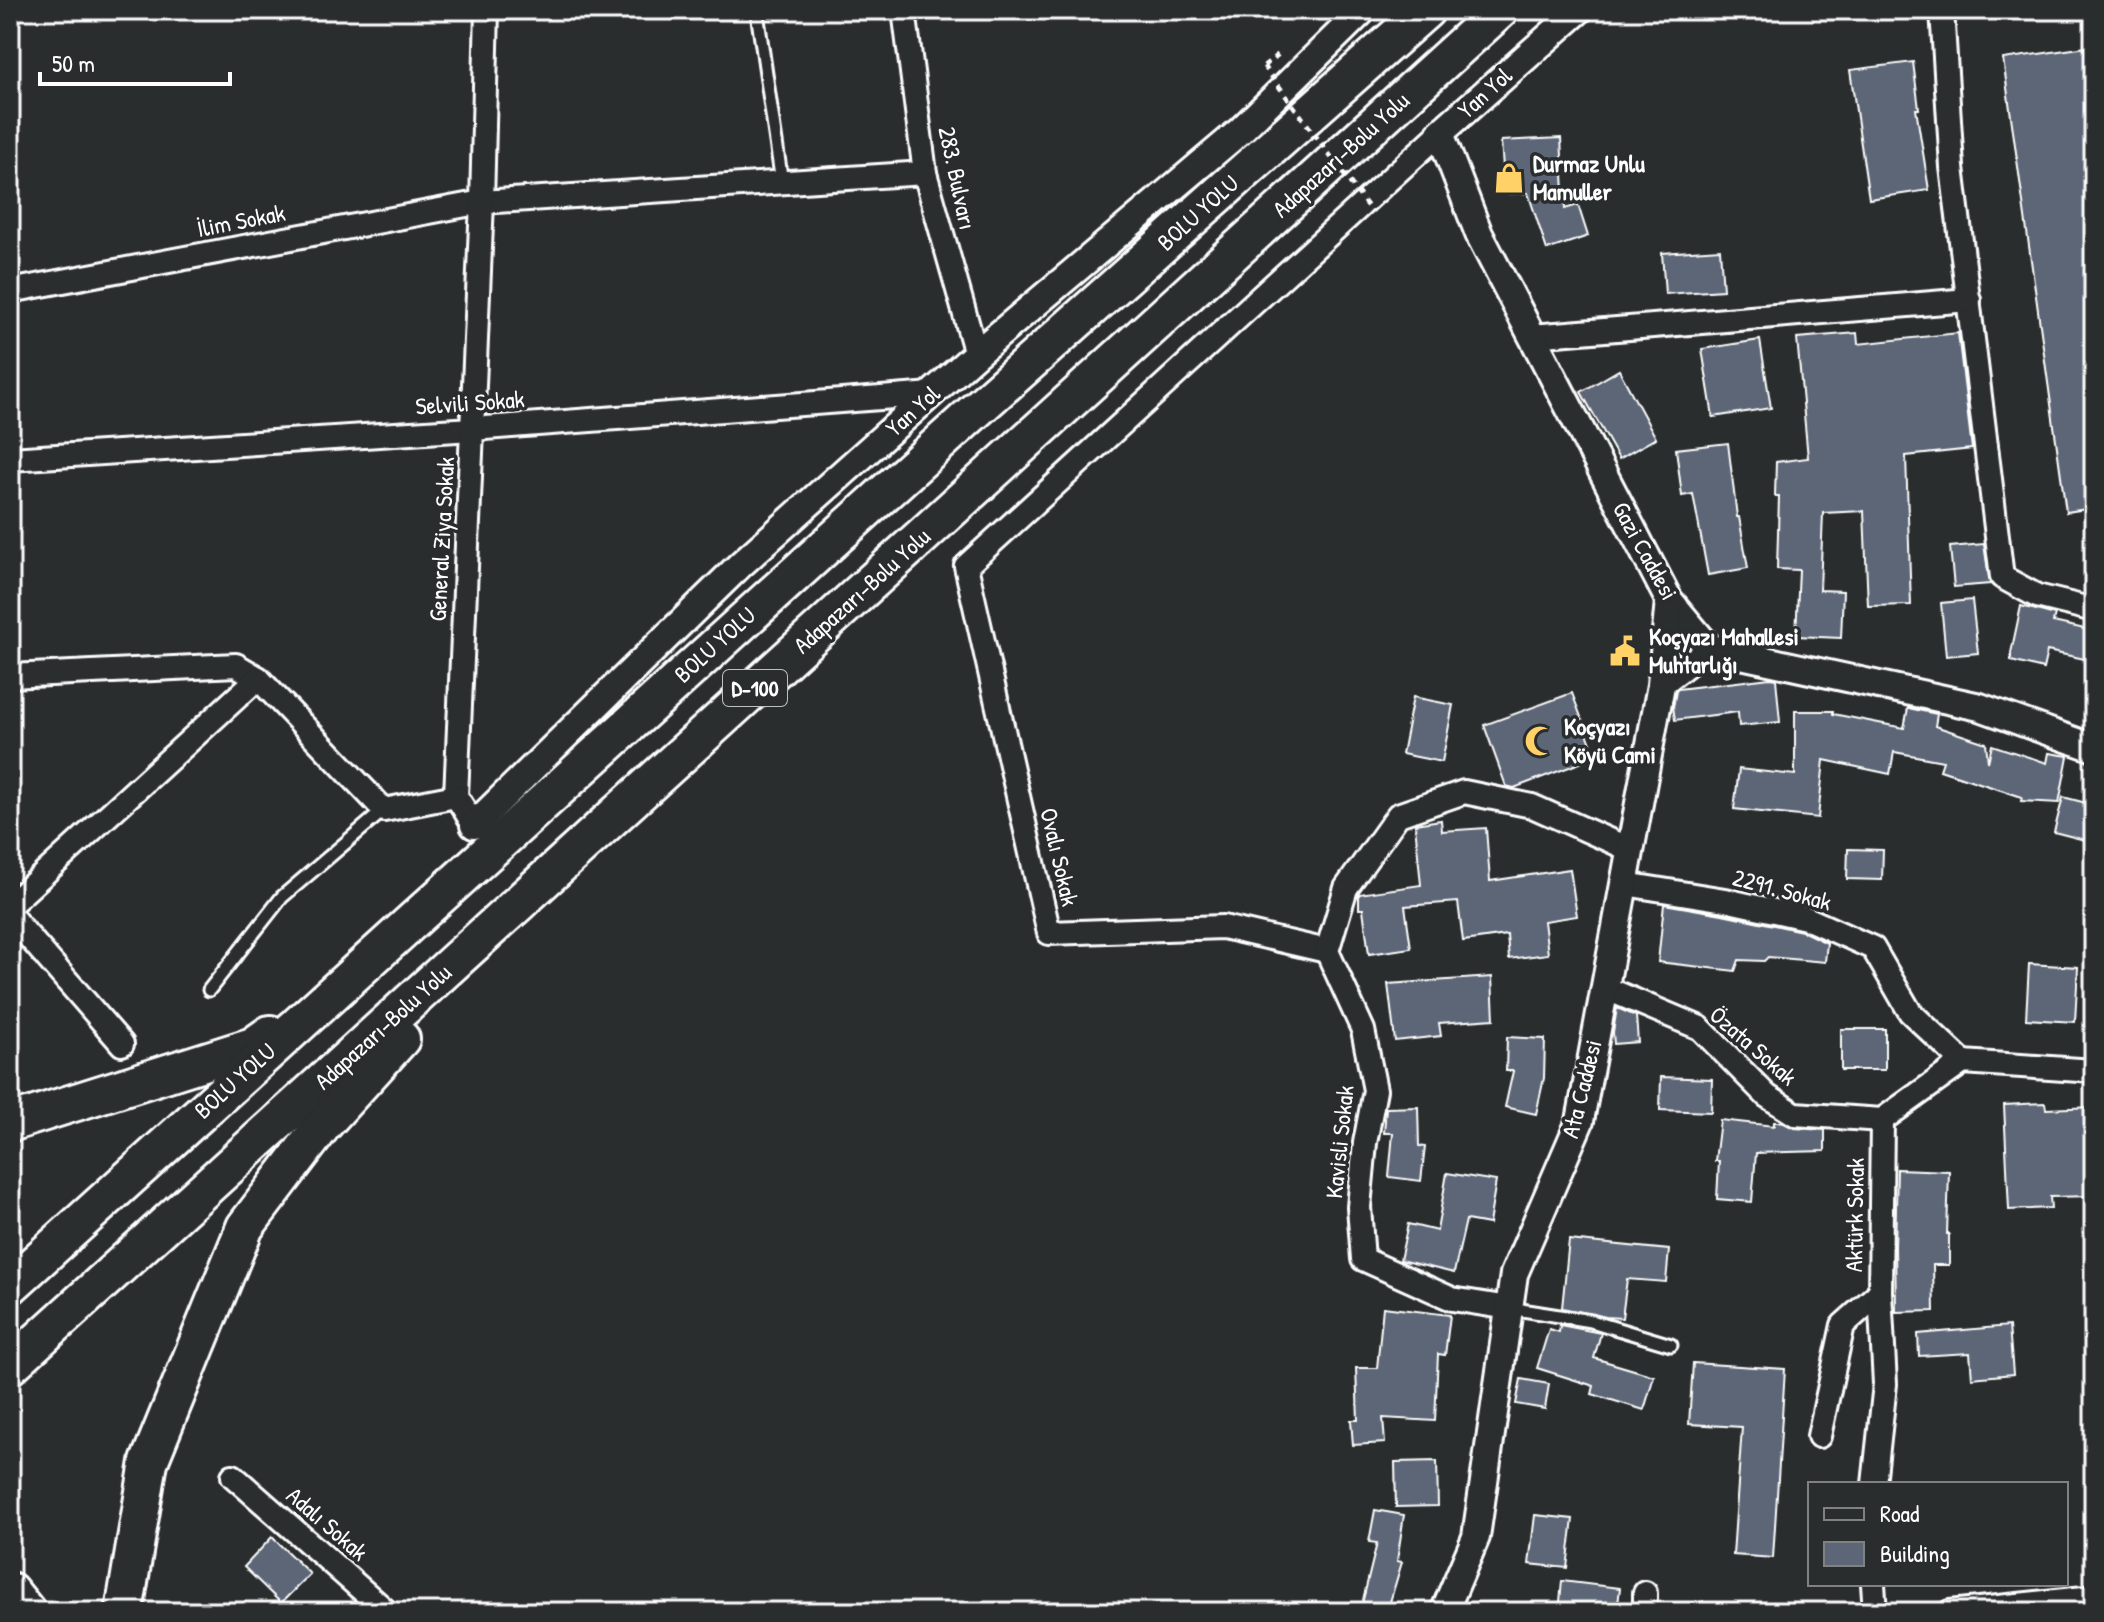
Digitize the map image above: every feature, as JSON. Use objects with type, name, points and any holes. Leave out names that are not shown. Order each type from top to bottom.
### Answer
[{"type":"highway","name":"BOLU YOLU","points":[[10,1286],[975,411],[1426,10]]},
{"type":"highway","name":"Adapazarı-Bolu Yolu","points":[[10,1366],[1500,10]]},
{"type":"highway","points":[[124,1612],[149,1462],[245,1227],[322,1126],[540,885]]},
{"type":"highway","points":[[10,1123],[253,1046],[349,977]]},
{"type":"highway","points":[[10,1591],[27,1612]]},
{"type":"street","name":"General Ziya Sokak","points":[[456,796],[482,202],[487,10]]},
{"type":"street","name":"283. Bulvarı","points":[[904,10],[925,173],[976,354]]},
{"type":"street","name":"Yan Yol","points":[[474,825],[740,565],[976,354],[1240,131],[1363,10]]},
{"type":"street","name":"Yan Yol","points":[[966,566],[1579,10]]},
{"type":"street","points":[[1942,10],[1952,167],[2002,577],[2037,596],[2094,610]]},
{"type":"street","name":"Gazi Caddesi","points":[[1440,133],[1479,234],[1669,600],[1709,648]]},
{"type":"street","name":"İlim Sokak","points":[[10,291],[482,202],[925,173]]},
{"type":"street","points":[[1532,336],[1969,300]]},
{"type":"street","name":"Selvili Sokak","points":[[10,459],[472,429],[933,394]]},
{"type":"street","name":"Ovalı Sokak","points":[[966,566],[1049,933],[1223,927],[1327,951]]},
{"type":"street","name":"Ata Caddesi","points":[[1444,1612],[1476,1537],[1514,1274],[1580,1121],[1661,685],[1669,600]]},
{"type":"street","points":[[1661,685],[1709,648],[1980,707],[2094,748]]},
{"type":"street","points":[[10,676],[236,665],[258,678],[384,810],[456,796],[474,825]]},
{"type":"street","points":[[10,905],[258,678]]},
{"type":"street","points":[[1327,951],[1346,888],[1398,815],[1464,792],[1532,806],[1631,850]]},
{"type":"street","name":"2291. Sokak","points":[[1625,884],[1725,900],[1806,918],[1873,948],[1910,1012],[1963,1062]]},
{"type":"street","points":[[10,915],[122,1044]]},
{"type":"street","name":"Kavisli Sokak","points":[[1327,951],[1363,1030],[1375,1090],[1365,1143],[1359,1207],[1363,1259],[1452,1299],[1509,1308]]},
{"type":"street","name":"Özata Sokak","points":[[1605,988],[1700,1028],[1767,1096],[1795,1114],[1882,1120]]},
{"type":"street","points":[[1882,1120],[1963,1062],[2094,1071]]},
{"type":"street","name":"Aktürk Sokak","points":[[1819,1436],[1843,1325],[1880,1292],[1882,1120]]},
{"type":"street","points":[[1874,1482],[1885,1384],[1880,1292]]},
{"type":"street","name":"Adalı Sokak","points":[[233,1476],[387,1612]]},
{"type":"street","points":[[1873,1586],[1875,1612]]},
{"type":"street","points":[[1950,1612],[2094,1597]]},
{"type":"lane","points":[[758,19],[782,183]]},
{"type":"lane","points":[[209,990],[282,897],[384,810]]},
{"type":"lane","points":[[1509,1308],[1591,1321],[1671,1345]]},
{"type":"path","points":[[1264,66],[1371,211]]},
{"type":"building","points":[[2094,46],[2094,508],[2066,512],[2003,59]]},
{"type":"building","points":[[1913,62],[1919,109],[1916,109],[1929,190],[1869,199],[1850,70]]},
{"type":"building","points":[[1561,138],[1565,209],[1578,205],[1588,236],[1547,250],[1528,193],[1505,194],[1501,141]]},
{"type":"building","points":[[1720,249],[1723,290],[1665,294],[1662,253]]},
{"type":"building","points":[[1857,333],[1858,344],[1958,333],[1972,449],[1906,456],[1911,605],[1868,606],[1864,511],[1823,513],[1820,590],[1843,591],[1841,638],[1796,636],[1799,570],[1777,569],[1779,496],[1775,496],[1776,462],[1808,458],[1797,338]]},
{"type":"building","points":[[1760,340],[1771,408],[1713,417],[1702,349]]},
{"type":"building","points":[[1619,370],[1656,438],[1619,459],[1581,392]]},
{"type":"building","points":[[1728,443],[1737,517],[1748,568],[1708,575],[1693,494],[1682,496],[1676,449]]},
{"type":"building","points":[[1984,544],[1990,584],[1954,587],[1950,547]]},
{"type":"building","points":[[1972,600],[1978,653],[1946,656],[1941,603]]},
{"type":"building","points":[[2021,606],[2055,615],[2053,622],[2094,631],[2094,661],[2047,651],[2043,669],[2011,661]]},
{"type":"building","points":[[1776,679],[1780,722],[1739,726],[1738,712],[1675,720],[1673,707],[1678,689]]},
{"type":"building","name":"Koçyazı Köyü Cami","points":[[1572,693],[1596,757],[1514,788],[1506,786],[1484,725]]},
{"type":"building","points":[[1413,697],[1453,705],[1442,762],[1402,754]]},
{"type":"building","points":[[1908,708],[1937,714],[1935,726],[1986,743],[1988,762],[1992,745],[2047,763],[2049,753],[2068,756],[2059,803],[2021,801],[2022,797],[1940,770],[1943,761],[1894,752],[1890,774],[1824,760],[1818,818],[1734,809],[1739,769],[1795,775],[1795,711],[1833,711],[1833,714],[1904,728]]},
{"type":"building","points":[[2063,797],[2094,805],[2085,840],[2054,832]]},
{"type":"building","points":[[1441,820],[1442,831],[1486,828],[1490,881],[1570,869],[1577,916],[1544,921],[1548,954],[1509,959],[1507,935],[1463,941],[1458,902],[1405,906],[1411,948],[1369,954],[1363,909],[1359,909],[1359,894],[1421,885],[1415,824]]},
{"type":"building","points":[[1848,849],[1883,850],[1882,880],[1847,879]]},
{"type":"building","points":[[1664,904],[1802,931],[1827,943],[1825,962],[1768,957],[1764,961],[1739,960],[1735,971],[1658,962]]},
{"type":"building","points":[[2029,964],[2078,967],[2075,1022],[2026,1019]]},
{"type":"building","points":[[1492,977],[1494,1019],[1439,1023],[1441,1036],[1395,1041],[1388,984]]},
{"type":"building","points":[[1617,1008],[1636,1016],[1638,1042],[1614,1044]]},
{"type":"building","points":[[1841,1029],[1885,1029],[1885,1070],[1841,1070]]},
{"type":"building","points":[[1507,1037],[1545,1039],[1544,1078],[1536,1114],[1505,1107],[1513,1071],[1506,1071]]},
{"type":"building","points":[[1661,1077],[1712,1079],[1711,1112],[1660,1110]]},
{"type":"building","points":[[2045,1103],[2046,1109],[2094,1107],[2094,1196],[2050,1197],[2051,1208],[2009,1210],[2004,1105]]},
{"type":"building","points":[[1418,1107],[1419,1146],[1425,1147],[1421,1181],[1389,1177],[1393,1133],[1384,1133],[1386,1108]]},
{"type":"building","points":[[1720,1120],[1774,1126],[1774,1122],[1782,1122],[1794,1128],[1825,1130],[1825,1151],[1756,1153],[1752,1202],[1717,1199],[1719,1161],[1715,1161]]},
{"type":"building","points":[[1897,1169],[1949,1171],[1949,1265],[1933,1265],[1934,1311],[1896,1312]]},
{"type":"building","points":[[1447,1173],[1496,1181],[1489,1224],[1466,1220],[1454,1273],[1400,1260],[1408,1224],[1437,1231]]},
{"type":"building","points":[[1569,1240],[1669,1250],[1666,1282],[1627,1279],[1622,1318],[1562,1308]]},
{"type":"building","points":[[1383,1307],[1450,1315],[1445,1355],[1438,1354],[1435,1421],[1383,1418],[1385,1443],[1353,1445],[1351,1420],[1358,1420],[1356,1368],[1377,1368]]},
{"type":"building","points":[[1560,1325],[1601,1333],[1594,1358],[1654,1376],[1644,1410],[1592,1394],[1594,1386],[1537,1368],[1549,1329],[1559,1332]]},
{"type":"building","points":[[2009,1326],[2013,1374],[1972,1378],[1970,1353],[1919,1356],[1918,1334]]},
{"type":"building","points":[[1693,1363],[1785,1369],[1773,1558],[1733,1555],[1742,1427],[1689,1424]]},
{"type":"building","points":[[1521,1379],[1549,1384],[1545,1409],[1516,1404]]},
{"type":"building","points":[[1437,1461],[1438,1506],[1396,1507],[1395,1462]]},
{"type":"building","points":[[1375,1510],[1404,1515],[1397,1561],[1402,1562],[1387,1612],[1360,1612],[1377,1543],[1369,1542]]},
{"type":"building","points":[[1535,1515],[1573,1519],[1567,1568],[1529,1564]]},
{"type":"building","points":[[272,1537],[310,1574],[281,1603],[244,1567]]},
{"type":"building","points":[[1562,1581],[1620,1588],[1617,1612],[1559,1612]]},
{"type":"place","name":"Durmaz Unlu Mamuller","points":[[1509,178]]},
{"type":"place","name":"Koçyazı Mahallesi Muhtarlığı","points":[[1625,651]]},
{"type":"place","name":"Koçyazı Köyü Cami","points":[[1540,741]]}]
